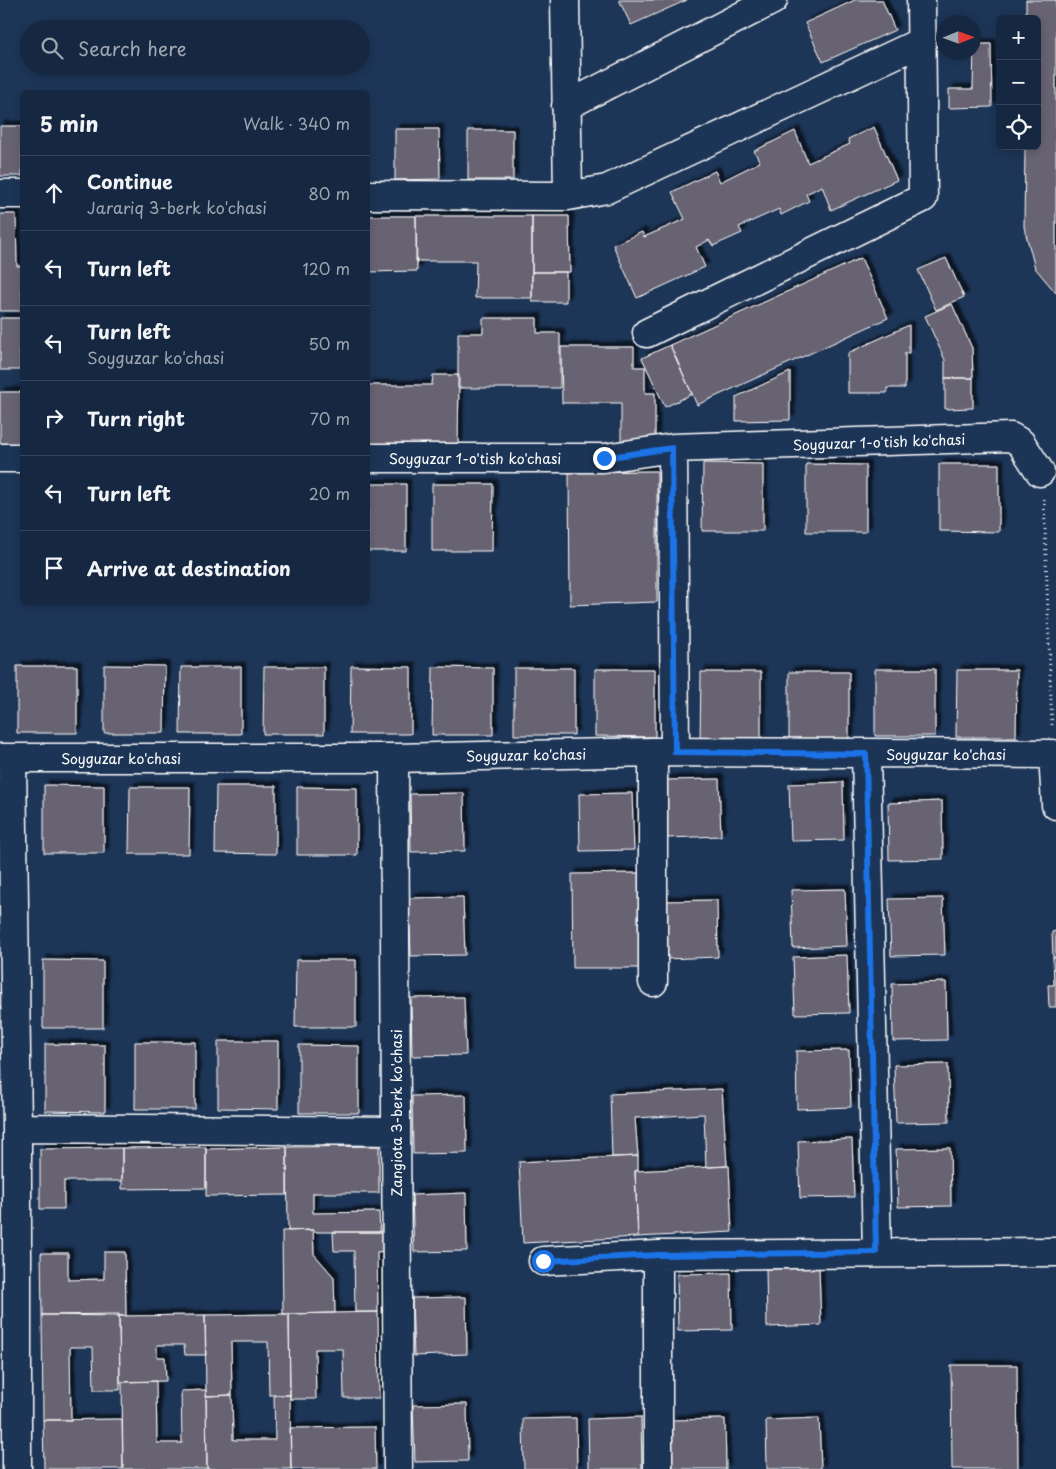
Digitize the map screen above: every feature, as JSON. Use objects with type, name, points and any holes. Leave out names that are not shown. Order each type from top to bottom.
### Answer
[{"type":"street","points":[[565,0],[568,196]]},
{"type":"street","points":[[566,106],[773,0]]},
{"type":"street","points":[[647,333],[923,198],[921,0]]},
{"type":"street","points":[[370,195],[568,196],[606,189],[920,42]]},
{"type":"street","points":[[0,194],[20,194]]},
{"type":"street","name":"Soyguzar 1-o'tish ko'chasi","points":[[370,458],[604,458],[672,448],[1011,438],[1021,443],[1040,472]]},
{"type":"street","points":[[653,982],[664,752],[672,448]]},
{"type":"street","points":[[0,458],[20,458]]},
{"type":"street","name":"Soyguzar ko'chasi","points":[[6,758],[394,758],[664,752],[1053,754]]},
{"type":"street","points":[[866,754],[876,1252]]},
{"type":"street","points":[[1053,754],[1056,805]]},
{"type":"street","points":[[6,758],[17,1128],[17,1469]]},
{"type":"street","name":"Zangiota 3-berk ko'chasi","points":[[394,758],[398,1469]]},
{"type":"street","points":[[17,1128],[396,1132]]},
{"type":"street","points":[[543,1261],[658,1255],[1056,1252]]},
{"type":"street","points":[[658,1255],[658,1469]]},
{"type":"path","points":[[1040,472],[1044,486],[1053,754]]},
{"type":"building","points":[[619,0],[687,0],[631,25]]},
{"type":"building","points":[[855,0],[882,0],[895,30],[823,62],[805,23]]},
{"type":"building","points":[[1026,0],[1056,0],[1056,293],[1035,268],[1024,227],[1025,150],[1041,150],[1041,15],[1026,15]]},
{"type":"building","points":[[981,44],[991,44],[992,107],[949,108],[949,89],[973,89],[974,60],[981,60]]},
{"type":"building","points":[[0,126],[20,126],[20,176],[0,176]]},
{"type":"building","points":[[874,127],[897,180],[831,210],[822,186],[806,194],[809,201],[781,215],[779,209],[739,227],[742,233],[713,246],[709,240],[696,247],[705,267],[637,298],[613,245],[642,232],[644,237],[685,219],[672,192],[715,171],[720,182],[760,162],[754,151],[795,131],[808,163],[850,144],[848,139]]},
{"type":"building","points":[[395,129],[439,129],[440,179],[395,180]]},
{"type":"building","points":[[468,130],[513,130],[513,180],[468,180]]},
{"type":"building","points":[[0,214],[16,214],[17,266],[20,266],[20,311],[0,311]]},
{"type":"building","points":[[370,216],[416,216],[417,271],[370,272]]},
{"type":"building","points":[[416,216],[532,216],[532,298],[475,298],[476,261],[416,261]]},
{"type":"building","points":[[532,216],[569,216],[570,272],[532,272]]},
{"type":"building","points":[[861,258],[888,318],[697,405],[670,345]]},
{"type":"building","points":[[946,258],[964,297],[936,310],[918,270]]},
{"type":"building","points":[[532,272],[566,272],[566,302],[532,302]]},
{"type":"building","points":[[952,304],[972,348],[973,378],[945,378],[945,360],[925,316]]},
{"type":"building","points":[[0,318],[20,318],[20,370],[0,370]]},
{"type":"building","points":[[483,318],[537,318],[537,333],[560,333],[560,388],[458,388],[458,333],[483,333]]},
{"type":"building","points":[[909,325],[909,353],[905,353],[905,388],[887,388],[887,393],[848,393],[848,353]]},
{"type":"building","points":[[670,345],[692,394],[665,407],[642,358]]},
{"type":"building","points":[[561,347],[634,347],[634,367],[645,367],[645,393],[655,393],[655,444],[621,444],[621,403],[562,403]]},
{"type":"building","points":[[790,372],[790,420],[736,421],[736,397]]},
{"type":"building","points":[[433,375],[459,375],[458,446],[370,447],[370,385],[432,385]]},
{"type":"building","points":[[945,378],[973,378],[973,408],[945,409]]},
{"type":"building","points":[[0,392],[20,392],[20,447],[0,447]]},
{"type":"building","points":[[703,463],[763,464],[763,531],[702,531]]},
{"type":"building","points":[[806,464],[866,465],[866,532],[806,532]]},
{"type":"building","points":[[939,464],[999,464],[999,532],[939,531]]},
{"type":"building","points":[[657,471],[657,602],[570,605],[569,472]]},
{"type":"building","points":[[370,484],[406,484],[406,551],[370,551]]},
{"type":"building","points":[[432,484],[493,484],[492,551],[432,551]]},
{"type":"building","points":[[104,665],[165,666],[164,733],[104,733]]},
{"type":"building","points":[[17,666],[77,666],[77,733],[17,733]]},
{"type":"building","points":[[351,666],[411,667],[411,734],[350,734]]},
{"type":"building","points":[[181,667],[241,667],[241,734],[180,734]]},
{"type":"building","points":[[264,667],[324,667],[324,734],[263,734]]},
{"type":"building","points":[[433,667],[493,668],[493,735],[432,735]]},
{"type":"building","points":[[514,668],[574,668],[574,735],[514,735]]},
{"type":"building","points":[[595,669],[655,669],[655,737],[595,736]]},
{"type":"building","points":[[875,669],[935,669],[935,736],[875,736]]},
{"type":"building","points":[[957,670],[1017,670],[1016,737],[956,737]]},
{"type":"building","points":[[701,672],[761,672],[761,739],[700,739]]},
{"type":"building","points":[[789,672],[849,672],[849,740],[789,739]]},
{"type":"building","points":[[719,779],[721,836],[667,838],[666,780]]},
{"type":"building","points":[[843,782],[844,840],[791,841],[789,784]]},
{"type":"building","points":[[44,785],[104,786],[104,853],[44,853]]},
{"type":"building","points":[[216,786],[276,786],[276,854],[215,853]]},
{"type":"building","points":[[130,787],[190,787],[189,854],[129,854]]},
{"type":"building","points":[[297,787],[357,788],[357,855],[297,855]]},
{"type":"building","points":[[464,793],[465,851],[411,852],[410,794]]},
{"type":"building","points":[[632,793],[634,850],[580,851],[579,794]]},
{"type":"building","points":[[942,801],[943,859],[889,860],[888,803]]},
{"type":"building","points":[[641,873],[642,968],[573,968],[572,874]]},
{"type":"building","points":[[845,889],[847,946],[793,948],[791,890]]},
{"type":"building","points":[[463,897],[465,955],[411,956],[409,898]]},
{"type":"building","points":[[943,898],[945,955],[891,956],[889,899]]},
{"type":"building","points":[[717,900],[718,957],[665,959],[663,901]]},
{"type":"building","points":[[1056,931],[1056,957],[1053,958],[1052,932]]},
{"type":"building","points":[[847,955],[849,1013],[795,1014],[793,957]]},
{"type":"building","points":[[1056,957],[1056,1007],[1049,1007],[1048,985],[1054,985],[1053,958]]},
{"type":"building","points":[[43,960],[103,961],[103,1028],[43,1028]]},
{"type":"building","points":[[296,960],[356,960],[356,1027],[295,1027]]},
{"type":"building","points":[[946,982],[947,1040],[893,1041],[892,984]]},
{"type":"building","points":[[464,997],[466,1055],[412,1056],[411,998]]},
{"type":"building","points":[[218,1041],[278,1041],[278,1109],[218,1108]]},
{"type":"building","points":[[135,1042],[195,1042],[195,1109],[135,1109]]},
{"type":"building","points":[[45,1044],[105,1045],[105,1112],[45,1111]]},
{"type":"building","points":[[299,1045],[359,1046],[359,1113],[299,1113]]},
{"type":"building","points":[[849,1050],[851,1107],[797,1109],[796,1051]]},
{"type":"building","points":[[948,1064],[949,1122],[896,1123],[894,1065]]},
{"type":"building","points":[[722,1089],[727,1166],[706,1167],[704,1114],[635,1118],[638,1156],[612,1157],[610,1094]]},
{"type":"building","points":[[466,1095],[467,1153],[413,1154],[412,1096]]},
{"type":"building","points":[[852,1139],[854,1197],[800,1198],[798,1141]]},
{"type":"building","points":[[379,1146],[379,1193],[313,1193],[313,1213],[379,1212],[380,1232],[288,1231],[287,1147]]},
{"type":"building","points":[[206,1147],[206,1188],[122,1189],[122,1148]]},
{"type":"building","points":[[287,1147],[287,1195],[206,1196],[206,1149]]},
{"type":"building","points":[[122,1148],[122,1181],[64,1181],[64,1209],[40,1209],[40,1149]]},
{"type":"building","points":[[950,1148],[951,1206],[898,1207],[896,1149]]},
{"type":"building","points":[[638,1156],[638,1170],[635,1171],[638,1237],[523,1243],[519,1162]]},
{"type":"building","points":[[729,1166],[732,1232],[638,1237],[635,1171]]},
{"type":"building","points":[[466,1193],[467,1251],[414,1252],[412,1195]]},
{"type":"building","points":[[313,1230],[314,1254],[334,1277],[335,1313],[283,1314],[282,1231]]},
{"type":"building","points":[[333,1232],[385,1232],[385,1251],[377,1252],[378,1312],[355,1312],[354,1251],[334,1251]]},
{"type":"building","points":[[104,1252],[125,1252],[126,1316],[42,1315],[41,1253],[68,1253],[68,1280],[104,1279]]},
{"type":"building","points":[[819,1268],[821,1325],[767,1327],[766,1269]]},
{"type":"building","points":[[731,1273],[732,1330],[678,1331],[677,1274]]},
{"type":"building","points":[[466,1297],[467,1354],[414,1356],[412,1298]]},
{"type":"building","points":[[378,1312],[379,1398],[344,1398],[343,1349],[315,1349],[316,1399],[290,1399],[289,1314]]},
{"type":"building","points":[[119,1314],[120,1390],[94,1390],[93,1347],[70,1347],[71,1420],[43,1420],[42,1315]]},
{"type":"building","points":[[289,1314],[290,1395],[269,1395],[268,1342],[231,1342],[232,1395],[206,1396],[205,1315]]},
{"type":"building","points":[[205,1315],[206,1355],[185,1355],[184,1345],[157,1345],[157,1357],[165,1357],[166,1381],[120,1382],[119,1316]]},
{"type":"building","points":[[951,1365],[1017,1365],[1018,1469],[952,1469]]},
{"type":"building","points":[[156,1381],[157,1443],[182,1443],[181,1391],[206,1390],[207,1469],[123,1469],[122,1382]]},
{"type":"building","points":[[232,1395],[233,1440],[275,1440],[274,1395],[290,1395],[291,1469],[207,1469],[206,1396]]},
{"type":"building","points":[[467,1404],[468,1461],[415,1462],[413,1405]]},
{"type":"building","points":[[641,1417],[642,1469],[589,1469],[588,1419]]},
{"type":"building","points":[[576,1418],[577,1469],[524,1469],[523,1419]]},
{"type":"building","points":[[819,1418],[821,1469],[767,1469],[766,1420]]},
{"type":"building","points":[[122,1419],[123,1469],[44,1469],[43,1420]]},
{"type":"building","points":[[725,1419],[726,1469],[673,1469],[671,1420]]},
{"type":"building","points":[[375,1427],[376,1469],[291,1469],[290,1428]]},
{"type":"route","points":[[543,1261],[658,1255],[876,1252],[866,754],[675,752],[672,448],[604,458]]}]
